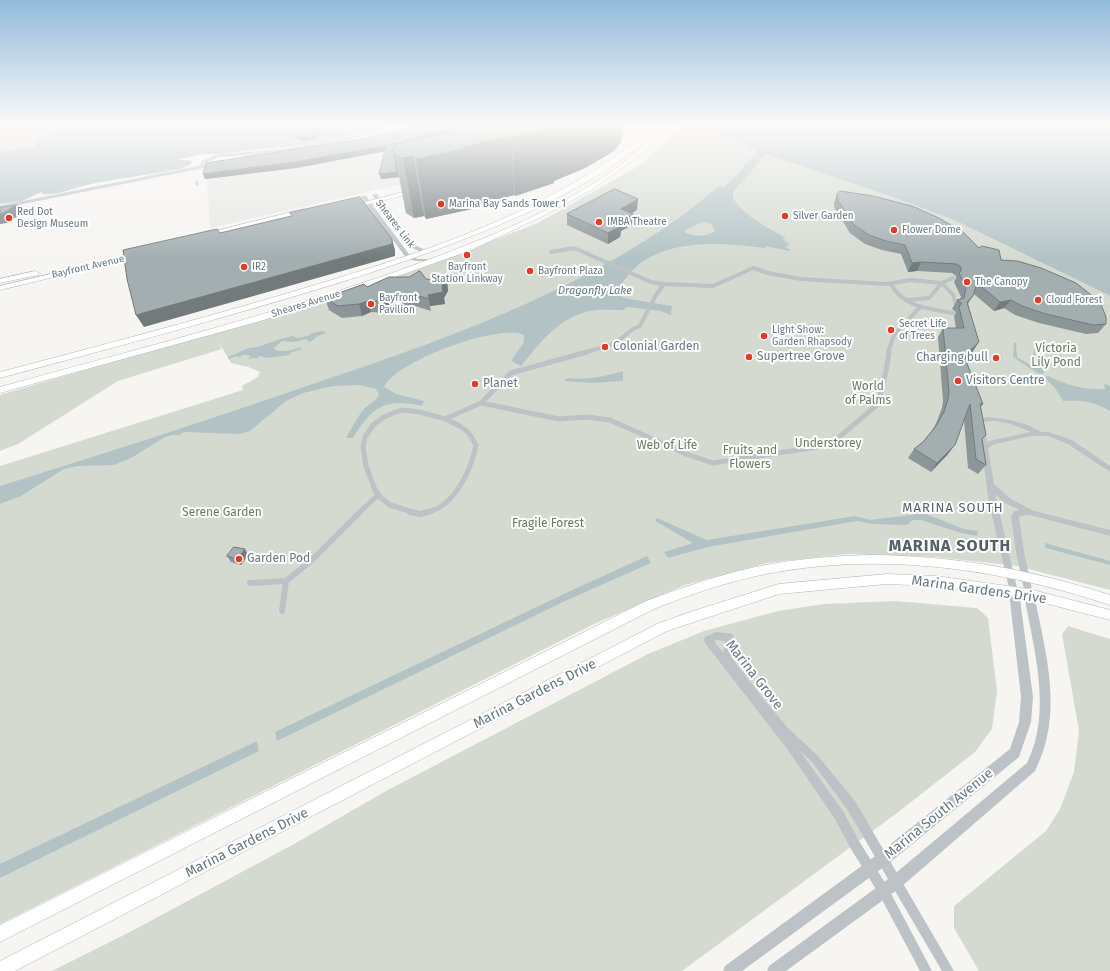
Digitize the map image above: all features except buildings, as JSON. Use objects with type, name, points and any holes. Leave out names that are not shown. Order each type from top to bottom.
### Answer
[{"type":"main road","name":"Sheares Avenue","points":[[0,375],[248,308],[409,258],[470,235],[556,196],[600,169]]},
{"type":"main road","name":"Sheares Avenue","points":[[0,390],[254,320],[341,293],[437,260],[483,242],[567,202],[589,189],[616,169]]},
{"type":"main road","points":[[350,204],[416,185]]},
{"type":"main road","points":[[377,197],[422,188]]},
{"type":"main road","points":[[306,217],[200,238],[312,210]]},
{"type":"main road","name":"Bayfront Avenue","points":[[0,281],[140,252],[0,288]]},
{"type":"main road","name":"Marina Gardens Drive","points":[[0,934],[650,605],[709,583],[769,569],[835,561],[871,559],[947,563],[1010,573],[1044,580],[1110,600]]},
{"type":"main road","name":"Marina Gardens Drive","points":[[0,970],[663,627],[779,589],[887,579],[936,581],[1030,594],[1110,615]]},
{"type":"street","points":[[0,207],[189,169]]},
{"type":"street","name":"Sheares Link","points":[[377,197],[412,246],[426,252]]},
{"type":"street","name":"Sheares Link","points":[[366,200],[409,258],[418,260],[437,260]]},
{"type":"street","points":[[551,252],[571,248],[584,252],[651,282],[664,284],[713,286],[753,268],[768,274],[801,279],[891,284],[918,280],[942,283],[953,295],[956,305]]},
{"type":"street","points":[[905,300],[930,298],[942,283],[953,278]]},
{"type":"street","points":[[445,419],[481,403],[510,373],[614,344],[633,329],[640,326],[646,313],[664,284]]},
{"type":"street","points":[[891,284],[899,297],[905,300],[921,306],[953,313]]},
{"type":"street","points":[[481,403],[559,419],[587,417],[610,420],[686,454],[713,463],[830,445],[878,404],[886,371],[889,349],[894,335],[921,306]]},
{"type":"street","points":[[403,410],[417,411],[445,419],[460,426],[468,433],[476,446],[473,463],[456,490],[436,510],[420,514],[407,512],[389,505],[378,495],[368,472],[363,448],[368,433],[383,416],[392,412],[403,410]]},
{"type":"street","points":[[1014,592],[995,512],[981,422],[984,419],[990,418],[1014,423],[1039,433]]},
{"type":"street","points":[[984,447],[993,442],[1039,433],[1056,435],[1070,442],[1110,469]]},
{"type":"street","points":[[990,485],[1008,501],[1032,513],[1110,533]]},
{"type":"street","points":[[250,583],[286,581],[311,561],[378,495]]},
{"type":"street","points":[[1030,594],[1020,552],[1015,516],[1018,513],[1032,513]]},
{"type":"street","points":[[282,611],[286,581]]},
{"type":"street","name":"Marina South Avenue","points":[[730,971],[870,869],[1015,754],[1025,722],[1027,697],[1014,592]]},
{"type":"street","name":"Marina South Avenue","points":[[774,971],[882,890],[896,882],[1031,767],[1040,748],[1045,725],[1045,700],[1030,594]]},
{"type":"street","name":"Marina Grove","points":[[926,971],[839,815],[796,753],[708,640],[716,636],[730,637],[727,658],[763,705],[785,731],[815,759],[851,805],[948,971]]},
{"type":"shaded area","points":[[206,169],[466,169],[210,228]]},
{"type":"green space","points":[[633,169],[811,169],[956,221],[1110,296],[1110,590],[1017,566],[936,557],[848,554],[767,563],[685,585],[594,624],[0,924],[0,466],[243,390],[242,386],[258,377],[260,372],[248,367],[231,363],[217,339],[222,349],[118,381],[18,444],[0,451],[0,395],[252,321],[410,272],[538,223]]},
{"type":"green space","points":[[895,601],[977,608],[988,618],[997,691],[992,729],[975,752],[897,813],[682,971],[52,971],[128,933],[294,844],[386,791],[648,654],[704,631],[778,611],[824,604]]},
{"type":"green space","points":[[1068,626],[1110,639],[1110,971],[979,971],[954,928],[954,906],[1046,831],[1060,809],[1074,772],[1079,731],[1062,634]]},
{"type":"water","points":[[0,169],[178,169],[82,186],[53,194],[42,194],[42,192],[22,201],[0,204]]},
{"type":"water","name":"Dragonfly Lake","points":[[742,169],[753,169],[733,192],[733,198],[750,216],[764,226],[786,238],[782,239],[790,244],[785,247],[790,250],[765,246],[765,248],[715,244],[682,247],[666,251],[651,257],[637,266],[614,294],[629,299],[672,306],[671,315],[661,311],[627,307],[624,310],[594,310],[579,314],[569,319],[551,332],[521,366],[511,361],[524,342],[524,335],[511,333],[493,334],[449,347],[407,366],[392,377],[384,387],[396,394],[424,401],[422,406],[398,403],[380,407],[366,419],[353,438],[346,438],[362,411],[379,395],[376,389],[359,385],[333,386],[303,393],[286,401],[250,431],[239,434],[184,432],[179,435],[165,437],[131,458],[114,465],[78,466],[64,469],[21,496],[0,504],[0,486],[192,425],[415,349],[523,305],[576,280],[627,252],[675,221],[719,186],[724,188]],"holes":[[[702,222],[709,223],[715,231],[712,233],[700,236],[685,232],[686,230]]]},
{"type":"water","points":[[811,169],[1110,169],[1110,296],[956,221],[898,199]]},
{"type":"water","points":[[323,331],[326,333],[318,336],[310,342],[306,339],[294,342],[282,341],[274,348],[282,351],[299,347],[302,349],[290,353],[290,355],[266,358],[260,356],[257,357],[259,357],[258,358],[249,359],[249,355],[242,355],[240,357],[236,356],[229,359],[228,357],[249,348],[258,347],[280,339],[292,336],[298,338]]},
{"type":"water","points":[[1016,342],[1017,357],[1034,367],[1036,366],[1033,360],[1034,348],[1037,361],[1045,373],[1039,374],[1013,357],[1014,343]]},
{"type":"water","points":[[623,371],[623,381],[591,383],[564,381],[567,378],[595,378]]},
{"type":"water","points":[[1048,376],[1083,388],[1105,389],[1105,384],[1110,386],[1110,411],[1098,405],[1087,402],[1063,401],[1055,388],[1044,377]]},
{"type":"water","points":[[926,514],[964,529],[978,531],[977,536],[961,533],[921,520],[913,520],[907,525],[872,524],[857,521],[708,547],[668,558],[664,552],[693,543],[655,521],[657,518],[707,540],[855,516],[870,520]]},
{"type":"water","points":[[1045,543],[1110,561],[1110,565],[1046,548]]},
{"type":"water","points":[[647,556],[651,563],[563,602],[277,741],[275,732],[568,592]]},
{"type":"water","points":[[257,741],[259,751],[0,878],[0,864]]},
{"type":"place","name":"Marina Bay Sands Tower 1","points":[[441,204]]},
{"type":"place","name":"Silver Garden","points":[[785,216]]},
{"type":"place","name":"Red Dot Design Museum","points":[[9,218]]},
{"type":"place","name":"IMBA Theatre","points":[[599,222]]},
{"type":"place","name":"Flower Dome","points":[[894,230]]},
{"type":"place","name":"Bayfront Station Linkway","points":[[467,255]]},
{"type":"place","name":"IR2","points":[[244,267]]},
{"type":"place","name":"Bayfront Plaza","points":[[530,271]]},
{"type":"place","name":"The Canopy","points":[[967,282]]},
{"type":"place","name":"Cloud Forest","points":[[1038,300]]},
{"type":"place","name":"Bayfront Pavilion","points":[[371,304]]},
{"type":"place","name":"Secret Life of Trees","points":[[891,330]]},
{"type":"place","name":"Light Show: Garden Rhapsody","points":[[764,336]]},
{"type":"place","name":"Colonial Garden","points":[[605,347]]},
{"type":"place","name":"Supertree Grove","points":[[749,357]]},
{"type":"place","name":"Charging bull","points":[[996,358]]},
{"type":"place","name":"Visitors Centre","points":[[958,381]]},
{"type":"place","name":"Planet","points":[[475,384]]},
{"type":"place","name":"Garden Pod","points":[[239,559]]},
{"type":"district","name":"MARINA SOUTH","points":[[953,508]]},
{"type":"district","name":"MARINA SOUTH","points":[[950,547]]},
{"type":"park label","name":"Victoria Lily Pond","points":[[1056,356]]},
{"type":"park label","name":"World of Palms","points":[[868,394]]},
{"type":"park label","name":"Understorey","points":[[828,444]]},
{"type":"park label","name":"Web of Life","points":[[667,446]]},
{"type":"park label","name":"Fruits and Flowers","points":[[750,458]]},
{"type":"park label","name":"Serene Garden","points":[[222,513]]},
{"type":"park label","name":"Fragile Forest","points":[[548,524]]}]
